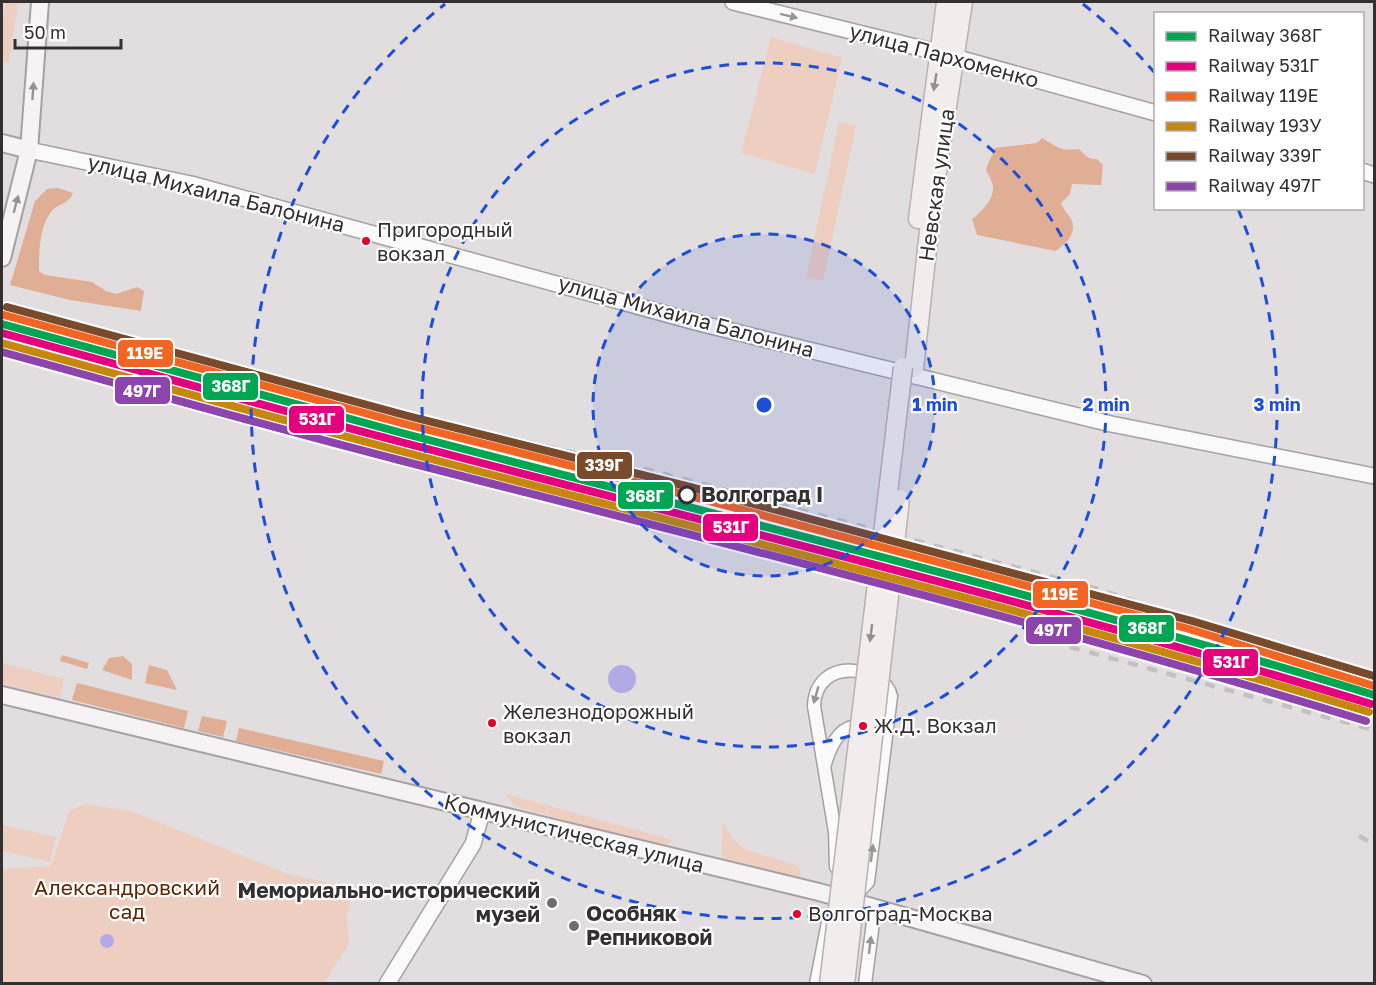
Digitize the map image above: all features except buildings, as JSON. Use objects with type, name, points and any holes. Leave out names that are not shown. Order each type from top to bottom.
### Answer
[{"type":"main road","points":[[2,258],[29,150],[40,2]]},
{"type":"main road","name":"Невская улица","points":[[908,367],[932,204],[939,113],[947,55],[946,2]]},
{"type":"main road","name":"Невская улица","points":[[947,55],[963,2]]},
{"type":"main road","name":"улица Михаила Балонина","points":[[2,143],[29,150]]},
{"type":"main road","points":[[829,984],[908,367]]},
{"type":"main road","points":[[845,984],[908,367]]},
{"type":"main road","name":"Коммунистическая улица","points":[[2,695],[840,898],[878,908],[909,920],[1143,984]]},
{"type":"street","name":"улица Пархоменко","points":[[733,2],[947,55],[1154,113]]},
{"type":"street","name":"улица Михаила Балонина","points":[[29,150],[191,184],[699,323],[1110,424],[1374,476]]},
{"type":"street","points":[[816,984],[840,898],[836,883],[836,832],[814,698],[823,680],[831,673],[843,670],[866,674],[885,682],[891,696],[868,882],[870,894],[878,908],[865,984]]},
{"type":"street","points":[[824,768],[837,736],[854,726],[868,727],[881,734],[885,746]]},
{"type":"street","points":[[387,984],[473,844],[482,812]]},
{"type":"street","points":[[840,898],[856,896],[868,882]]},
{"type":"green space","points":[[5,2],[18,2],[9,63],[2,62]]},
{"type":"green space","points":[[771,37],[842,58],[815,174],[741,153]]},
{"type":"green space","points":[[839,122],[856,126],[823,281],[806,277]]},
{"type":"green space","points":[[2,663],[64,679],[60,698],[2,684]]},
{"type":"green space","points":[[506,794],[673,840],[663,848],[514,806]]},
{"type":"green space","name":"Александровский сад","points":[[85,804],[131,811],[288,874],[353,888],[347,917],[349,944],[324,983],[2,984],[2,869],[51,866],[69,811]]},
{"type":"green space","points":[[723,822],[732,838],[746,850],[797,865],[800,869],[800,881],[723,860],[721,855]]},
{"type":"green space","points":[[2,825],[56,837],[50,862],[2,851]]},
{"type":"shaded area","points":[[1042,138],[1062,149],[1079,149],[1087,157],[1097,159],[1103,165],[1101,185],[1072,184],[1070,194],[1061,203],[1073,224],[1070,237],[1056,251],[977,235],[972,219],[983,209],[993,192],[993,185],[986,169],[995,148],[1037,143]]},
{"type":"shaded area","points":[[58,188],[73,193],[66,202],[52,211],[44,224],[39,271],[45,275],[92,282],[116,294],[137,287],[144,291],[141,311],[70,300],[10,285],[35,201],[47,189]]},
{"type":"shaded area","points":[[62,655],[89,663],[87,669],[60,661]]},
{"type":"shaded area","points":[[123,656],[132,664],[132,680],[102,670],[109,658]]},
{"type":"shaded area","points":[[149,665],[167,670],[177,690],[145,683]]},
{"type":"shaded area","points":[[622,665],[632,669],[636,679],[632,689],[622,693],[612,689],[608,679],[612,669]]},
{"type":"shaded area","points":[[77,683],[188,711],[184,728],[72,700]]},
{"type":"shaded area","points":[[202,716],[227,721],[223,737],[198,731]]},
{"type":"shaded area","points":[[239,728],[384,761],[381,774],[236,741]]},
{"type":"shaded area","points":[[104,934],[110,934],[114,941],[110,948],[104,948],[100,944],[100,938]]},
{"type":"railway","points":[[174,370],[394,411],[654,471],[1098,589],[1374,680]]},
{"type":"railway","points":[[1070,647],[1374,730]]},
{"type":"railway","points":[[1359,836],[1374,844]]},
{"type":"rail line","name":"339Г","points":[[7,307],[408,416],[690,487],[1192,621],[1374,676]]},
{"type":"rail line","name":"119Е","points":[[4,315],[405,424],[687,495],[1189,629],[1374,686]]},
{"type":"rail line","name":"368Г","points":[[2,324],[402,433],[1011,591],[1374,695]]},
{"type":"rail line","name":"531Г","points":[[2,333],[351,429],[1009,600],[1371,704]]},
{"type":"rail line","name":"193У","points":[[2,343],[400,451],[1007,609],[1369,712]]},
{"type":"rail line","name":"497Г","points":[[2,352],[349,447],[1005,617],[1366,721]]},
{"type":"place","name":"Пригородный вокзал","points":[[366,241]]},
{"type":"place","name":"Волгоград I","points":[[687,495]]},
{"type":"place","name":"Железнодорожный вокзал","points":[[492,723]]},
{"type":"place","name":"Ж.Д. Вокзал","points":[[863,726]]},
{"type":"place","name":"Мемориально-исторический музей","points":[[552,903]]},
{"type":"place","name":"Волгоград-Москва","points":[[797,914]]},
{"type":"place","name":"Особняк Репниковой","points":[[574,926]]}]
